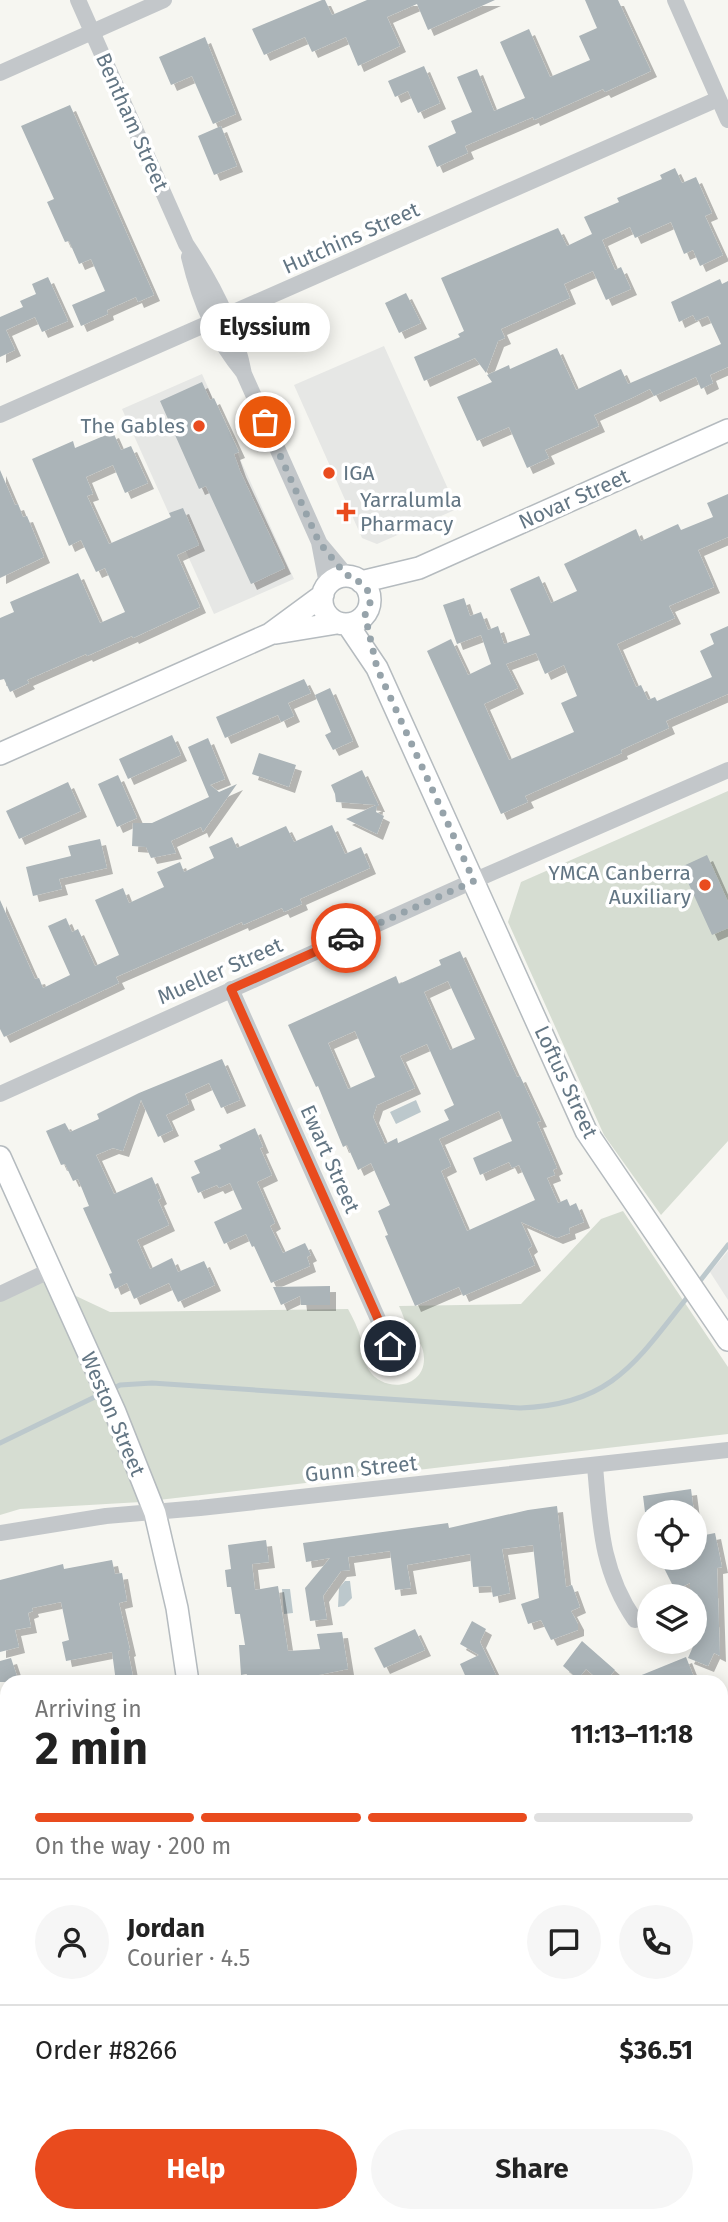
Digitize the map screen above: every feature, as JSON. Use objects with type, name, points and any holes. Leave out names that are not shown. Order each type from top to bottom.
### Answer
[{"type":"street","name":"Bentham Street","points":[[78,0],[186,244],[227,315],[239,346],[244,374],[339,584]]},
{"type":"street","points":[[0,73],[164,0]]},
{"type":"street","points":[[675,0],[728,120]]},
{"type":"street","name":"Hutchins Street","points":[[0,415],[718,99]]},
{"type":"street","name":"Bentham Street","points":[[186,244],[194,278],[211,323],[227,353],[244,374]]},
{"type":"street","name":"Novar Street","points":[[0,754],[270,634],[339,584],[419,568],[728,430]]},
{"type":"street","name":"Novar Street","points":[[270,634],[355,616],[419,568]]},
{"type":"street","points":[[339,584],[368,591],[355,616],[325,612],[339,584]]},
{"type":"street","points":[[355,616],[474,881]]},
{"type":"street","name":"Mueller Street","points":[[0,1094],[728,770]]},
{"type":"street","name":"Loftus Street","points":[[474,881],[586,1131],[728,1340]]},
{"type":"street","name":"Ewart Street","points":[[231,989],[390,1346]]},
{"type":"street","name":"Weston Street","points":[[0,1157],[116,1412],[155,1513],[177,1608],[187,1675]]},
{"type":"street","points":[[0,1294],[51,1270]]},
{"type":"street","name":"Gunn Street","points":[[0,1534],[106,1516],[155,1513],[728,1450]]},
{"type":"street","points":[[595,1466],[601,1528],[609,1571],[635,1620]]},
{"type":"shaded area","points":[[384,346],[457,509],[377,544],[362,538],[294,385]]},
{"type":"shaded area","points":[[202,374],[294,579],[214,614],[122,409]]},
{"type":"shaded area","points":[[728,791],[728,1141],[661,1215],[604,1135],[508,922],[521,882]]},
{"type":"shaded area","points":[[416,1100],[421,1112],[396,1124],[390,1112]]},
{"type":"shaded area","points":[[623,1211],[728,1367],[728,1434],[141,1502],[20,1509],[0,1515],[0,1301],[44,1281],[110,1312],[348,1309],[360,1335],[364,1359],[369,1370],[383,1382],[402,1384],[417,1377],[422,1369],[424,1353],[399,1306],[521,1304],[601,1219]]},
{"type":"shaded area","points":[[728,1251],[728,1300],[710,1272]]},
{"type":"shaded area","points":[[345,1581],[350,1581],[352,1598],[344,1606],[338,1607],[339,1588]]},
{"type":"shaded area","points":[[282,1589],[290,1589],[293,1613],[284,1614]]},
{"type":"building","points":[[325,0],[332,15],[367,0],[495,0],[428,30],[417,4],[387,17],[400,46],[358,66],[346,37],[312,52],[305,37],[264,55],[252,29]]},
{"type":"building","points":[[585,0],[618,0],[651,71],[605,92],[603,89],[534,120],[533,117],[465,146],[468,153],[437,167],[428,146],[456,133],[451,121],[472,112],[457,77],[477,69],[494,111],[525,98],[500,42],[529,29],[550,77],[590,60],[579,36],[597,28]]},
{"type":"building","points":[[205,37],[236,114],[213,124],[192,76],[171,85],[159,57]]},
{"type":"building","points":[[424,66],[440,103],[418,113],[408,91],[395,97],[388,81]]},
{"type":"building","points":[[70,105],[154,295],[138,302],[136,297],[81,326],[72,305],[105,291],[91,259],[79,264],[69,241],[65,242],[47,202],[54,199],[21,126]]},
{"type":"building","points":[[221,126],[237,166],[214,175],[198,136]]},
{"type":"building","points":[[675,168],[682,183],[696,177],[712,213],[705,216],[723,255],[700,266],[693,250],[684,254],[671,222],[635,238],[630,227],[602,240],[615,270],[621,267],[631,289],[606,300],[593,271],[564,284],[570,298],[501,329],[505,338],[498,341],[486,373],[475,358],[424,381],[414,357],[460,337],[458,334],[464,331],[441,278],[558,228],[567,246],[592,234],[584,217],[619,202],[617,198],[662,179],[660,175]]},
{"type":"building","points":[[48,277],[68,321],[42,332],[35,317],[6,330],[15,350],[0,357],[0,317],[23,307],[20,301],[36,294],[32,284]]},
{"type":"building","points":[[720,279],[722,284],[728,281],[728,367],[710,375],[713,383],[701,389],[696,377],[654,396],[650,389],[594,415],[599,426],[545,450],[549,458],[527,468],[509,427],[477,441],[457,397],[492,382],[487,375],[509,365],[510,369],[557,348],[576,390],[621,369],[628,384],[721,344],[708,316],[696,321],[693,315],[679,322],[671,302]]},
{"type":"building","points":[[406,293],[421,323],[399,333],[385,303]]},
{"type":"building","points":[[202,382],[210,400],[214,398],[239,452],[234,454],[240,471],[285,568],[251,584],[206,486],[199,489],[160,401]]},
{"type":"building","points":[[113,432],[121,450],[131,446],[148,483],[125,493],[113,465],[86,477],[93,494],[87,496],[109,544],[171,517],[169,513],[183,508],[199,545],[177,555],[200,607],[133,638],[132,636],[87,656],[86,654],[27,680],[29,683],[10,692],[4,679],[0,680],[0,618],[14,612],[10,602],[78,573],[100,623],[125,612],[105,568],[96,572],[81,540],[69,546],[32,459],[73,441],[75,448]]},
{"type":"building","points":[[0,470],[15,505],[18,504],[23,517],[27,516],[44,557],[0,578]]},
{"type":"building","points":[[728,494],[728,537],[698,550],[714,587],[669,606],[675,618],[617,644],[636,687],[641,685],[648,700],[655,697],[657,701],[712,677],[700,651],[714,644],[710,634],[728,626],[728,694],[666,721],[669,728],[621,750],[622,753],[525,796],[528,802],[501,814],[427,651],[451,639],[468,675],[491,664],[481,635],[457,644],[443,605],[464,598],[470,616],[481,612],[488,630],[498,626],[504,644],[530,635],[510,589],[539,576],[551,603],[577,591],[564,564],[636,529],[641,541],[678,524],[681,530],[713,517],[707,503]],"holes":[[[536,653],[545,674],[564,665],[577,696],[561,703],[574,732],[509,760],[484,704],[518,688],[506,664]]]},
{"type":"building","points":[[304,679],[311,693],[288,703],[294,716],[281,722],[278,715],[225,738],[216,717]]},
{"type":"building","points":[[330,688],[353,741],[333,750],[325,735],[331,732],[315,695]]},
{"type":"building","points":[[172,735],[181,755],[128,779],[119,759]]},
{"type":"building","points":[[208,738],[225,779],[210,785],[219,792],[237,784],[203,832],[201,827],[171,841],[176,853],[151,858],[146,847],[132,846],[133,823],[152,823],[209,797],[188,747]]},
{"type":"building","points":[[259,753],[296,765],[289,787],[252,774]]},
{"type":"building","points":[[362,770],[379,806],[376,812],[384,816],[377,834],[346,819],[376,805],[336,802],[331,785]]},
{"type":"building","points":[[118,775],[137,818],[117,827],[98,784]]},
{"type":"building","points":[[68,782],[81,811],[19,839],[6,811]]},
{"type":"building","points":[[332,825],[345,854],[361,847],[370,868],[300,899],[302,904],[284,912],[282,908],[243,925],[242,922],[116,977],[119,983],[4,1037],[0,1029],[0,900],[35,979],[39,978],[43,988],[70,975],[48,926],[66,918],[72,932],[78,929],[95,966],[119,955],[95,900],[123,888],[129,903],[164,887],[157,872],[180,862],[184,872],[214,858],[209,847],[232,837],[237,848],[286,826],[294,842]]},
{"type":"building","points":[[100,839],[107,868],[59,879],[62,889],[33,896],[26,867],[71,856],[68,846]]},
{"type":"building","name":"YMCA Canberra Auxiliary","points":[[707,855],[728,902],[728,928],[712,935],[681,867]]},
{"type":"building","points":[[460,951],[517,1077],[520,1076],[541,1121],[537,1122],[557,1168],[553,1170],[555,1175],[547,1178],[558,1203],[567,1199],[570,1206],[576,1203],[584,1222],[569,1228],[570,1233],[557,1238],[521,1222],[532,1246],[528,1249],[535,1265],[463,1296],[459,1287],[415,1306],[385,1236],[388,1235],[378,1211],[390,1205],[371,1163],[358,1170],[347,1145],[343,1147],[318,1086],[316,1087],[288,1025],[396,976],[399,984],[441,965],[439,960]],"holes":[[[448,981],[475,1039],[450,1050],[424,992]],[[355,1031],[375,1077],[348,1089],[328,1043]],[[427,1044],[454,1105],[444,1110],[449,1120],[398,1143],[397,1138],[385,1144],[373,1117],[377,1105],[415,1088],[400,1056]],[[499,1111],[512,1141],[473,1158],[480,1175],[509,1162],[512,1168],[519,1165],[535,1200],[467,1231],[441,1171],[451,1166],[439,1139]]]},
{"type":"building","points":[[222,1059],[240,1100],[221,1108],[209,1083],[185,1094],[189,1104],[166,1115],[173,1130],[158,1137],[141,1100],[123,1151],[113,1148],[96,1155],[114,1194],[152,1177],[169,1225],[137,1240],[150,1269],[172,1258],[178,1272],[204,1261],[215,1285],[178,1302],[169,1283],[134,1299],[127,1283],[115,1289],[109,1274],[112,1273],[83,1208],[89,1206],[78,1179],[73,1181],[65,1164],[61,1165],[46,1131],[65,1123],[70,1132],[99,1119],[97,1114],[139,1093]]},
{"type":"building","points":[[255,1128],[263,1147],[260,1148],[272,1175],[257,1182],[275,1223],[270,1226],[283,1253],[305,1243],[311,1255],[307,1257],[310,1266],[271,1283],[246,1234],[224,1244],[214,1222],[242,1209],[230,1183],[198,1193],[191,1177],[200,1173],[194,1161],[221,1149],[219,1145]]},
{"type":"building","points":[[330,1286],[330,1305],[301,1305],[300,1296],[281,1305],[273,1287]]},
{"type":"building","points":[[691,1489],[692,1500],[644,1500],[643,1496]]},
{"type":"building","points":[[557,1506],[566,1587],[572,1585],[580,1607],[571,1611],[578,1630],[551,1640],[541,1620],[528,1624],[521,1604],[539,1598],[533,1545],[502,1549],[510,1593],[493,1597],[491,1586],[473,1587],[470,1554],[407,1565],[411,1588],[395,1590],[390,1551],[348,1557],[350,1570],[341,1571],[323,1596],[327,1619],[310,1621],[305,1588],[330,1558],[306,1562],[303,1543],[448,1523],[449,1528]]},
{"type":"building","points":[[715,1533],[722,1567],[717,1568],[720,1656],[714,1653],[708,1666],[688,1658],[690,1654],[707,1654],[707,1584],[672,1584],[665,1570],[707,1570],[707,1535]]},
{"type":"building","points":[[266,1540],[269,1562],[252,1564],[255,1590],[278,1586],[288,1651],[320,1649],[317,1634],[342,1632],[348,1669],[319,1675],[241,1675],[239,1645],[245,1645],[240,1614],[235,1614],[231,1587],[227,1587],[225,1570],[231,1569],[228,1545]]},
{"type":"building","points":[[112,1560],[115,1574],[122,1573],[127,1601],[119,1603],[133,1675],[115,1675],[112,1652],[66,1661],[62,1642],[69,1640],[61,1602],[32,1608],[33,1611],[28,1613],[31,1627],[15,1630],[19,1647],[0,1652],[0,1580],[63,1564],[64,1569]]},
{"type":"building","points":[[472,1621],[486,1629],[480,1642],[496,1675],[465,1675],[460,1664],[479,1655],[460,1644]]},
{"type":"building","points":[[415,1629],[425,1650],[384,1668],[374,1648]]},
{"type":"building","points":[[582,1641],[615,1670],[611,1675],[593,1675],[586,1669],[581,1675],[573,1675],[563,1666]]},
{"type":"building","points":[[686,1657],[693,1675],[642,1675]]},
{"type":"building","points":[[11,1658],[17,1675],[0,1675],[0,1661]]},
{"type":"waterway","points":[[696,1286],[728,1245]]},
{"type":"waterway","points":[[110,1390],[120,1385],[152,1383],[520,1408],[552,1405],[601,1388],[620,1375],[654,1339],[690,1294]]},
{"type":"waterway","points":[[0,1443],[101,1394]]},
{"type":"way so far","points":[[265,422],[319,542],[346,575],[361,582],[368,591],[370,603],[365,615],[377,668],[474,881],[346,938]]},
{"type":"place","name":"Elyssium","points":[[265,422]]},
{"type":"place","name":"The Gables","points":[[199,426]]},
{"type":"place","name":"IGA","points":[[329,473]]},
{"type":"place","name":"Yarralumla Pharmacy","points":[[346,512]]},
{"type":"place","name":"YMCA Canberra Auxiliary","points":[[705,885]]},
{"type":"route","points":[[346,938],[231,989],[390,1346]]}]
